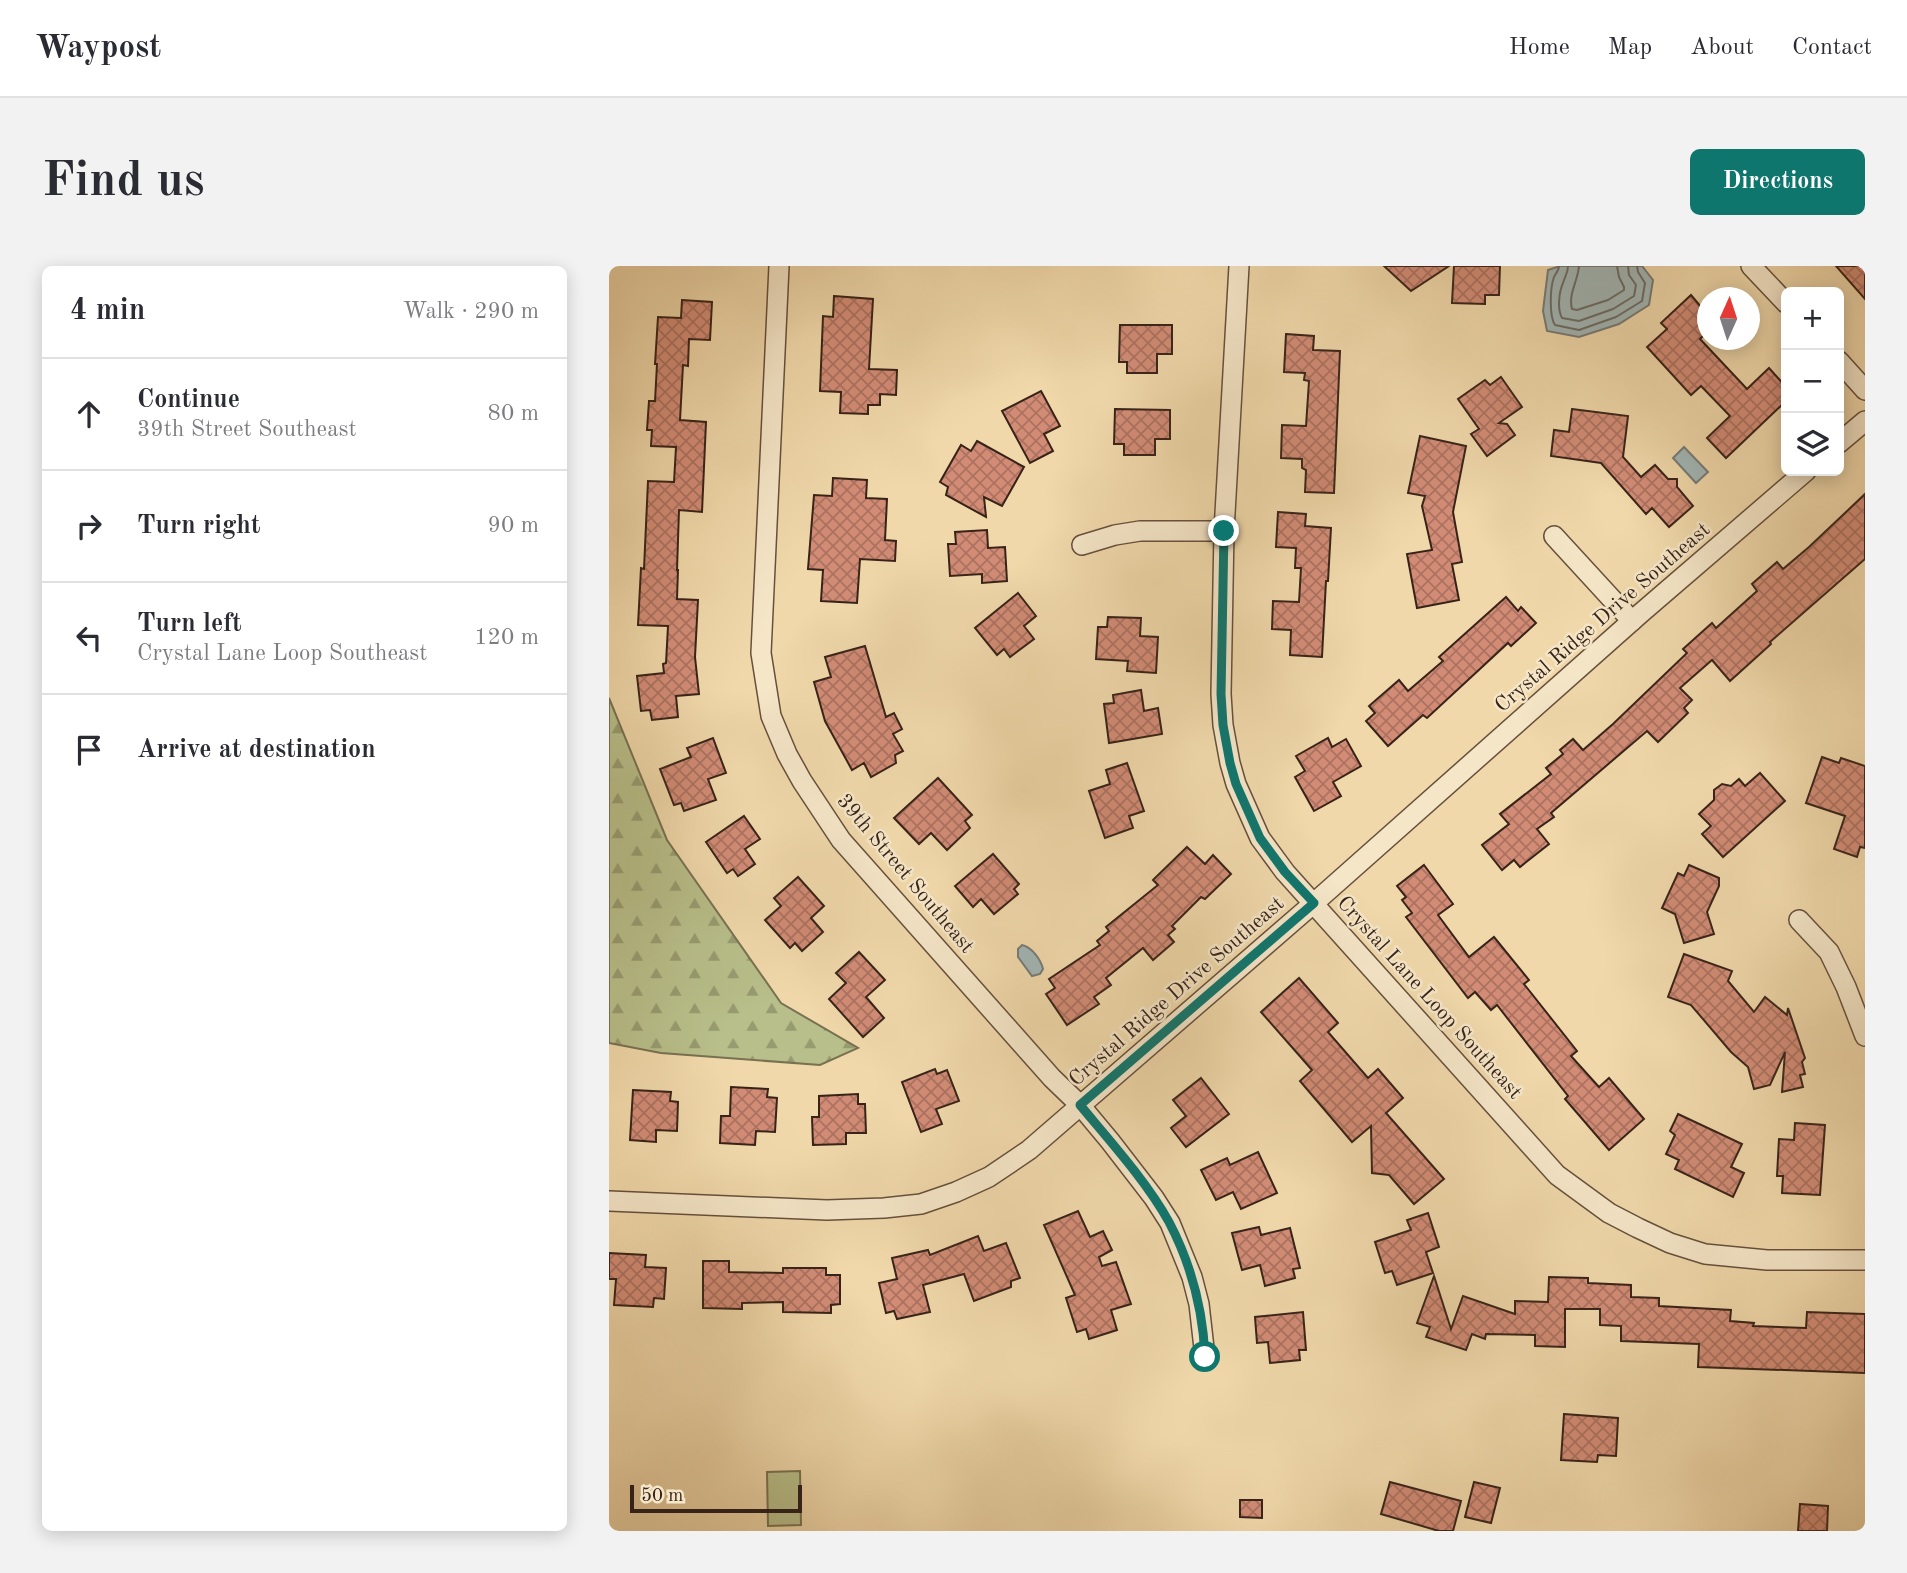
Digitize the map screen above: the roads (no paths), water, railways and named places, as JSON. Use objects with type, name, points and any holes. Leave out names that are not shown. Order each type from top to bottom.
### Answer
[{"type":"street","name":"39th Street Southeast","points":[[779,266],[761,639],[771,716],[802,782],[841,840],[1052,1078],[1080,1105],[1154,1198],[1170,1223],[1192,1277],[1199,1304],[1205,1357]]},
{"type":"street","name":"Crystal Lane Loop Southeast","points":[[1239,266],[1224,531],[1221,694],[1230,763],[1236,784],[1260,838],[1285,872],[1557,1175],[1609,1213],[1670,1243],[1705,1254],[1767,1260],[1865,1260]]},
{"type":"street","points":[[1751,266],[1781,298]]},
{"type":"street","points":[[1844,367],[1865,390]]},
{"type":"street","points":[[1844,439],[1865,421]]},
{"type":"street","name":"Crystal Ridge Drive Southeast","points":[[609,1201],[827,1210],[884,1208],[921,1204],[989,1177],[1030,1150],[1632,621],[1801,476]]},
{"type":"street","points":[[1082,545],[1140,531],[1224,531]]},
{"type":"street","points":[[1554,536],[1632,621]]},
{"type":"street","points":[[1799,920],[1829,952],[1865,1036]]},
{"type":"water","points":[[1560,266],[1642,266],[1653,280],[1649,305],[1619,324],[1579,337],[1547,331],[1543,311],[1548,270]]},
{"type":"water","points":[[1684,447],[1708,472],[1696,483],[1673,458]]},
{"type":"water","points":[[1022,945],[1033,951],[1038,958],[1043,969],[1040,974],[1032,976],[1018,957],[1018,949]]}]
